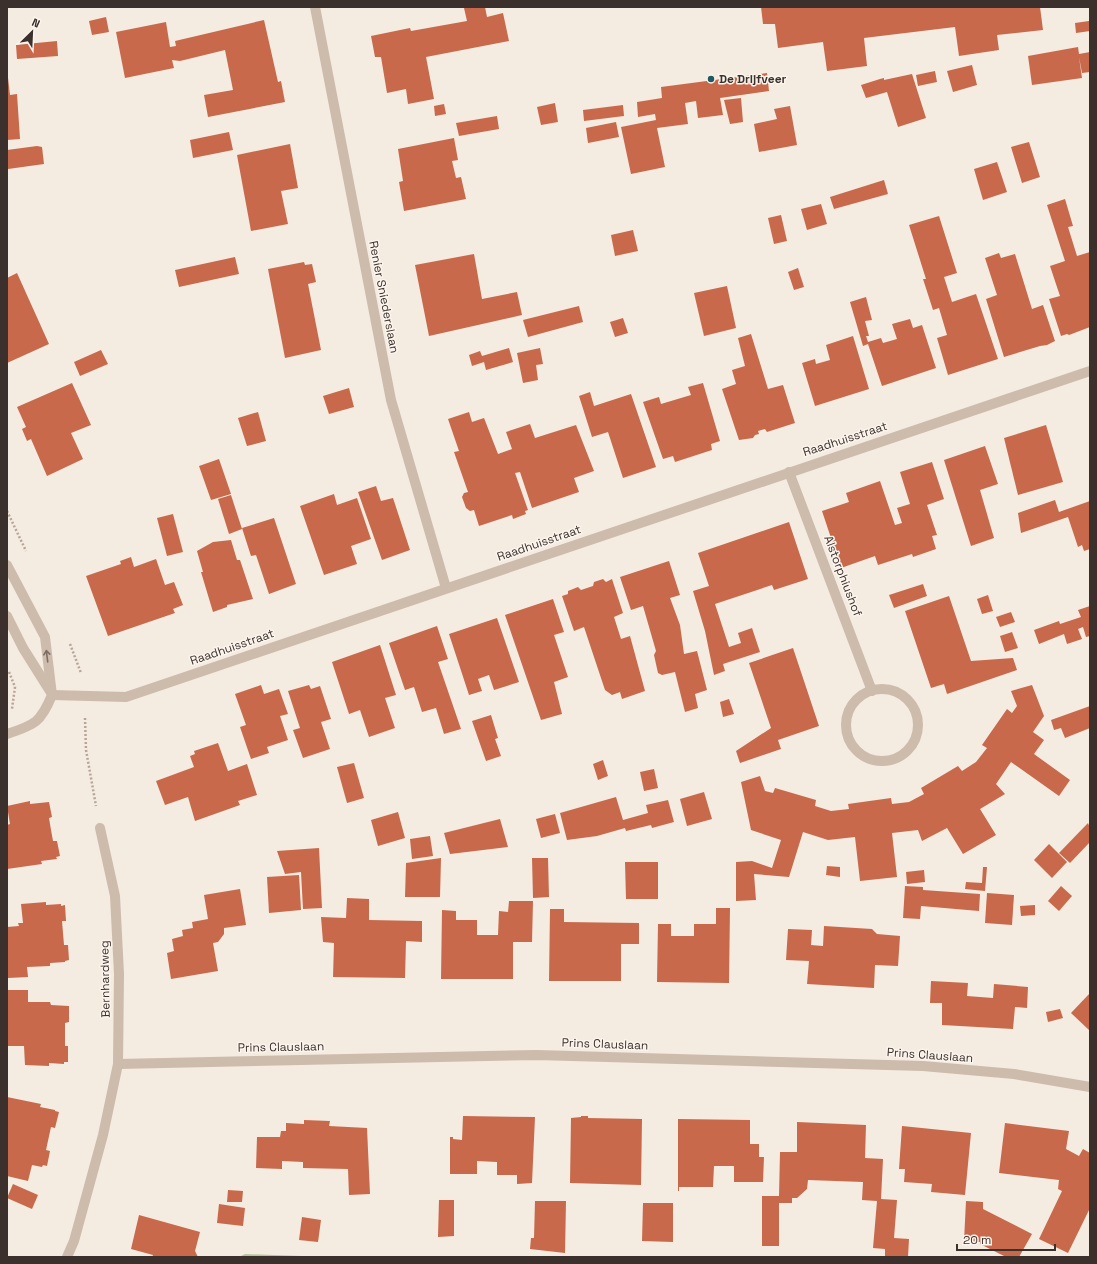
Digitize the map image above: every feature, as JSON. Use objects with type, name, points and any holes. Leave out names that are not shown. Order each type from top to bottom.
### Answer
[{"type":"street","name":"Renier Sniederslaan","points":[[314,7],[391,400],[446,588]]},
{"type":"street","name":"Raadhuisstraat","points":[[52,695],[84,697],[126,696],[1090,371]]},
{"type":"street","name":"Alstorphiushof","points":[[789,472],[872,690]]},
{"type":"street","points":[[7,565],[45,637],[52,695],[44,714],[31,725],[9,733]]},
{"type":"street","points":[[7,616],[23,648],[52,695]]},
{"type":"street","points":[[881,688],[893,690],[903,695],[912,703],[917,713],[919,725],[917,736],[903,755],[893,760],[880,761],[868,758],[858,752],[850,742],[846,730],[847,718],[851,706],[859,697],[872,690],[881,688]]},
{"type":"street","name":"Bernhardweg","points":[[67,1257],[74,1241],[101,1143],[118,1064],[119,974],[115,896],[100,828]]},
{"type":"street","name":"Prins Clauslaan","points":[[118,1064],[537,1055],[923,1066],[1014,1074],[1090,1087]]},
{"type":"path","points":[[68,640],[84,682],[86,750],[100,828]]},
{"type":"path","points":[[7,666],[15,687],[9,733]]},
{"type":"green space","points":[[245,1254],[329,1257],[239,1257]]},
{"type":"building","points":[[485,7],[487,17],[503,13],[509,41],[426,57],[434,99],[408,104],[406,89],[387,93],[381,57],[375,57],[371,36],[410,28],[411,31],[467,21],[464,8]]},
{"type":"building","points":[[761,7],[1040,7],[1043,30],[997,35],[999,50],[959,56],[955,27],[864,38],[867,66],[827,71],[823,42],[778,48],[775,24],[763,24]]},
{"type":"building","points":[[106,17],[109,32],[92,35],[89,21]]},
{"type":"building","points":[[264,20],[278,82],[281,81],[285,102],[208,117],[204,95],[233,90],[225,50],[180,61],[172,60],[174,68],[125,78],[116,32],[166,22],[170,47],[176,46],[175,41]]},
{"type":"building","points":[[1089,21],[1090,31],[1076,33],[1075,23]]},
{"type":"building","points":[[57,41],[58,56],[17,59],[16,45]]},
{"type":"building","points":[[1078,47],[1079,54],[1090,52],[1090,72],[1082,73],[1079,57],[1082,78],[1032,85],[1028,56]]},
{"type":"building","points":[[972,65],[977,85],[953,92],[947,71]]},
{"type":"building","points":[[7,69],[10,95],[17,94],[20,139],[7,140]]},
{"type":"building","points":[[935,71],[937,82],[918,86],[916,75]]},
{"type":"building","points":[[767,73],[769,91],[720,98],[723,115],[698,118],[696,101],[685,103],[688,124],[657,128],[665,167],[631,174],[621,127],[656,120],[655,114],[638,117],[637,102],[662,98],[661,87]]},
{"type":"building","points":[[912,74],[926,118],[898,127],[887,92],[866,98],[861,85],[884,78],[884,80]]},
{"type":"building","points":[[741,98],[743,122],[730,124],[724,100]]},
{"type":"building","points":[[555,103],[558,122],[541,125],[537,107]]},
{"type":"building","points":[[444,104],[446,114],[435,116],[434,106]]},
{"type":"building","points":[[623,105],[624,116],[584,121],[583,110]]},
{"type":"building","points":[[790,106],[797,145],[759,152],[754,124],[777,119],[774,109]]},
{"type":"building","points":[[497,116],[499,129],[459,136],[456,123]]},
{"type":"building","points":[[616,122],[619,137],[588,143],[586,128]]},
{"type":"building","points":[[229,132],[233,150],[193,158],[190,140]]},
{"type":"building","points":[[454,138],[458,160],[452,161],[456,178],[461,177],[466,199],[404,211],[399,182],[403,181],[398,149]]},
{"type":"building","points":[[1029,142],[1040,177],[1022,183],[1011,147]]},
{"type":"building","points":[[290,144],[298,188],[281,191],[288,224],[251,231],[237,155]]},
{"type":"building","points":[[37,146],[42,147],[44,164],[8,169],[7,150]]},
{"type":"building","points":[[997,162],[1007,192],[983,200],[974,169]]},
{"type":"building","points":[[884,180],[888,194],[834,209],[830,197]]},
{"type":"building","points":[[1065,199],[1073,226],[1068,227],[1077,256],[1090,252],[1090,327],[1069,335],[1067,334],[1061,336],[1049,299],[1060,296],[1050,266],[1065,261],[1047,205]]},
{"type":"building","points":[[821,204],[827,224],[807,230],[801,209]]},
{"type":"building","points":[[781,215],[787,241],[774,244],[768,218]]},
{"type":"building","points":[[939,216],[957,273],[944,277],[952,302],[976,294],[998,359],[948,375],[937,338],[947,335],[939,308],[933,310],[923,279],[926,279],[909,225]]},
{"type":"building","points":[[633,230],[638,251],[615,256],[611,235]]},
{"type":"building","points":[[999,253],[1001,258],[1015,254],[1032,309],[1043,305],[1055,341],[1047,345],[1004,357],[986,299],[997,295],[985,258]]},
{"type":"building","points":[[474,254],[482,299],[517,292],[522,315],[429,336],[415,265]]},
{"type":"building","points":[[235,257],[239,274],[179,287],[175,270]]},
{"type":"building","points":[[304,262],[305,265],[312,264],[316,282],[308,284],[321,350],[285,358],[268,269]]},
{"type":"building","points":[[798,268],[804,287],[794,290],[788,272]]},
{"type":"building","points":[[17,273],[49,344],[7,363],[7,278]]},
{"type":"building","points":[[727,286],[736,328],[704,336],[694,293]]},
{"type":"building","points":[[866,297],[872,320],[865,321],[869,336],[866,336],[868,342],[881,338],[883,343],[897,339],[892,324],[910,319],[913,328],[922,325],[936,368],[882,386],[868,344],[863,346],[850,302]]},
{"type":"building","points":[[579,306],[583,322],[528,337],[523,320]]},
{"type":"building","points":[[623,318],[628,333],[615,337],[610,322]]},
{"type":"building","points":[[751,334],[768,389],[783,385],[795,423],[767,432],[765,429],[758,431],[759,434],[755,435],[753,438],[739,440],[722,389],[736,384],[732,370],[745,366],[738,338]]},
{"type":"building","points":[[853,336],[869,389],[815,406],[802,363],[815,359],[816,364],[830,360],[826,345]]},
{"type":"building","points":[[509,348],[513,362],[486,370],[484,362],[472,366],[469,355],[480,351],[482,356]]},
{"type":"building","points":[[540,348],[543,364],[536,365],[538,380],[523,383],[517,353]]},
{"type":"building","points":[[101,350],[108,364],[80,376],[74,362]]},
{"type":"building","points":[[72,383],[91,425],[71,433],[83,459],[47,476],[31,439],[27,441],[22,429],[26,427],[17,407]]},
{"type":"building","points":[[703,383],[720,441],[711,444],[712,450],[675,462],[673,456],[663,459],[643,402],[659,397],[661,404],[691,395],[688,387]]},
{"type":"building","points":[[349,388],[354,407],[329,414],[323,396]]},
{"type":"building","points":[[590,392],[594,406],[631,394],[656,467],[623,478],[608,432],[592,437],[579,396]]},
{"type":"building","points":[[258,412],[266,441],[247,446],[238,418]]},
{"type":"building","points":[[469,412],[472,422],[484,418],[498,454],[512,449],[506,432],[530,424],[535,438],[576,425],[594,471],[574,478],[579,492],[532,508],[520,472],[515,473],[528,510],[525,511],[526,514],[513,519],[512,515],[479,526],[474,510],[470,511],[466,508],[462,497],[464,493],[468,492],[454,452],[459,451],[448,419]]},
{"type":"building","points":[[1046,425],[1063,482],[1018,495],[1004,438]]},
{"type":"building","points":[[985,446],[998,484],[980,490],[994,538],[971,546],[944,460]]},
{"type":"building","points":[[219,459],[231,494],[211,500],[199,466]]},
{"type":"building","points":[[932,462],[944,499],[927,505],[937,535],[932,536],[936,549],[913,557],[912,554],[878,565],[875,556],[841,568],[822,511],[849,502],[846,493],[880,481],[895,525],[902,523],[897,508],[910,504],[900,472]]},
{"type":"building","points":[[376,486],[381,501],[393,498],[410,550],[382,560],[358,492]]},
{"type":"building","points":[[334,494],[337,505],[357,498],[371,539],[351,546],[357,564],[324,575],[300,506]]},
{"type":"building","points":[[231,495],[242,529],[229,534],[218,499]]},
{"type":"building","points":[[1055,500],[1059,512],[1090,501],[1090,549],[1084,551],[1082,545],[1078,547],[1068,517],[1021,533],[1018,513]]},
{"type":"building","points":[[173,514],[183,552],[167,556],[157,518]]},
{"type":"building","points":[[274,518],[296,584],[269,594],[256,555],[251,556],[242,528]]},
{"type":"building","points":[[789,522],[808,579],[774,590],[772,585],[715,604],[729,647],[741,643],[738,633],[752,628],[760,652],[723,664],[725,671],[714,675],[705,631],[693,591],[709,586],[698,553]]},
{"type":"building","points":[[231,540],[237,560],[240,560],[253,599],[227,605],[227,607],[213,612],[201,572],[203,572],[197,551],[213,542]]},
{"type":"building","points":[[131,557],[134,567],[156,559],[165,585],[174,582],[183,605],[173,609],[175,613],[108,636],[86,576],[121,564],[120,561]]},
{"type":"building","points":[[669,561],[680,595],[670,598],[680,625],[684,654],[697,651],[707,690],[695,694],[698,708],[685,712],[675,672],[662,675],[658,673],[654,655],[656,651],[643,606],[631,610],[620,577]]},
{"type":"building","points":[[603,579],[606,582],[612,579],[623,613],[614,617],[621,639],[630,636],[645,691],[622,699],[620,692],[612,695],[605,690],[584,627],[574,631],[562,596],[568,594],[568,591],[578,587],[581,590],[593,586],[594,582]]},
{"type":"building","points":[[923,584],[927,596],[894,608],[889,595]]},
{"type":"building","points":[[988,595],[993,611],[982,614],[977,599]]},
{"type":"building","points":[[949,596],[971,661],[1013,658],[1017,670],[947,694],[944,684],[931,688],[905,611]]},
{"type":"building","points":[[553,599],[564,632],[554,635],[568,677],[554,682],[562,714],[541,720],[505,615]]},
{"type":"building","points":[[1090,606],[1090,636],[1086,637],[1083,627],[1078,629],[1082,639],[1067,644],[1064,634],[1039,644],[1034,630],[1059,621],[1060,624],[1081,617],[1078,610]]},
{"type":"building","points":[[1011,612],[1015,622],[1000,627],[996,617]]},
{"type":"building","points":[[497,618],[519,682],[494,690],[489,675],[478,679],[482,691],[469,695],[449,634]]},
{"type":"building","points":[[437,626],[448,659],[438,662],[461,729],[444,734],[436,708],[422,712],[414,687],[405,690],[389,643]]},
{"type":"building","points":[[1012,632],[1018,648],[1005,652],[1000,636]]},
{"type":"building","points":[[380,645],[396,695],[385,698],[395,728],[369,737],[360,710],[349,714],[332,662]]},
{"type":"building","points":[[793,648],[819,726],[778,740],[781,749],[740,763],[736,751],[771,728],[749,663]]},
{"type":"building","points":[[261,685],[264,694],[279,689],[288,714],[280,716],[288,740],[267,747],[269,753],[251,759],[240,727],[246,725],[235,694]]},
{"type":"building","points":[[309,685],[311,689],[320,686],[331,719],[321,722],[330,749],[303,758],[293,730],[300,728],[288,691]]},
{"type":"building","points":[[1032,685],[1044,716],[1033,732],[1044,740],[1034,754],[1070,780],[1059,796],[1011,762],[996,784],[1005,794],[980,809],[996,835],[963,854],[947,828],[922,841],[918,830],[892,833],[897,877],[860,881],[855,837],[828,840],[803,832],[789,877],[754,874],[756,900],[736,901],[736,862],[752,861],[772,868],[781,840],[751,830],[741,782],[760,776],[765,791],[773,793],[775,788],[816,800],[815,806],[831,811],[849,809],[848,804],[891,798],[892,804],[909,802],[924,794],[921,788],[958,766],[962,771],[976,762],[987,748],[982,745],[1007,709],[1012,713],[1017,706],[1011,691]]},
{"type":"building","points":[[729,699],[734,714],[723,717],[720,702]]},
{"type":"building","points":[[1090,706],[1090,728],[1065,738],[1061,728],[1054,730],[1051,720]]},
{"type":"building","points":[[491,715],[498,738],[495,739],[501,756],[486,761],[472,721]]},
{"type":"building","points":[[218,743],[228,771],[247,764],[257,795],[238,801],[240,805],[195,821],[188,797],[165,805],[156,781],[194,767],[190,756],[195,754],[194,751]]},
{"type":"building","points":[[603,760],[608,776],[598,780],[593,764]]},
{"type":"building","points":[[354,763],[364,798],[347,803],[337,767]]},
{"type":"building","points":[[654,769],[658,788],[644,791],[640,772]]},
{"type":"building","points":[[704,792],[712,819],[687,826],[680,799]]},
{"type":"building","points":[[616,797],[623,820],[648,813],[646,805],[668,800],[674,822],[652,828],[651,825],[626,831],[625,828],[597,836],[567,840],[560,813]]},
{"type":"building","points":[[30,801],[30,804],[49,802],[52,817],[49,818],[53,841],[57,841],[60,856],[56,857],[57,859],[41,861],[42,864],[7,869],[7,825],[10,824],[7,806]]},
{"type":"building","points":[[398,812],[405,838],[378,846],[371,820]]},
{"type":"building","points":[[555,814],[560,833],[541,838],[536,819]]},
{"type":"building","points":[[500,819],[508,847],[450,854],[444,833]]},
{"type":"building","points":[[1088,823],[1090,828],[1090,842],[1070,863],[1059,853]]},
{"type":"building","points":[[430,836],[433,856],[412,859],[410,839]]},
{"type":"building","points":[[1049,844],[1067,862],[1052,878],[1034,860]]},
{"type":"building","points":[[319,848],[322,908],[303,909],[301,872],[285,874],[277,851]]},
{"type":"building","points":[[441,858],[440,897],[405,897],[406,863]]},
{"type":"building","points":[[532,858],[548,858],[549,897],[533,898]]},
{"type":"building","points":[[625,862],[658,862],[658,899],[626,899]]},
{"type":"building","points":[[827,866],[840,867],[840,877],[826,875]]},
{"type":"building","points":[[983,867],[987,867],[985,891],[965,889],[966,882],[982,883]]},
{"type":"building","points":[[924,870],[925,882],[907,884],[906,872]]},
{"type":"building","points":[[299,875],[301,910],[269,913],[267,877]]},
{"type":"building","points":[[905,886],[923,887],[923,890],[980,894],[979,911],[921,906],[920,919],[903,918]]},
{"type":"building","points":[[1061,886],[1072,896],[1059,911],[1048,901]]},
{"type":"building","points":[[240,889],[246,925],[224,928],[224,934],[218,942],[213,943],[218,971],[171,979],[167,953],[174,951],[172,939],[183,936],[182,930],[193,928],[192,922],[208,919],[204,895]]},
{"type":"building","points":[[987,893],[1014,895],[1012,925],[985,923]]},
{"type":"building","points":[[347,898],[369,899],[369,920],[422,921],[422,942],[406,941],[405,978],[333,977],[334,943],[323,942],[321,917],[346,918]]},
{"type":"building","points":[[509,901],[533,901],[532,942],[513,942],[513,979],[441,979],[442,910],[456,911],[456,920],[477,920],[477,935],[498,935],[499,911],[508,912]]},
{"type":"building","points":[[46,902],[46,905],[65,905],[66,921],[62,921],[64,945],[68,945],[69,960],[65,962],[50,963],[50,966],[27,967],[28,977],[8,978],[7,927],[19,926],[18,923],[23,923],[21,904]]},
{"type":"building","points":[[1035,905],[1035,915],[1021,916],[1020,906]]},
{"type":"building","points":[[716,908],[730,908],[729,983],[657,982],[658,924],[671,924],[671,936],[694,936],[694,924],[716,924]]},
{"type":"building","points":[[550,909],[564,909],[564,922],[639,923],[639,944],[621,944],[621,981],[549,981]]},
{"type":"building","points":[[824,926],[872,929],[877,934],[900,936],[898,966],[875,965],[874,988],[807,984],[809,961],[786,960],[788,929],[812,930],[811,945],[823,946]]},
{"type":"building","points":[[931,981],[968,983],[967,996],[993,998],[994,984],[1028,987],[1027,1008],[1015,1007],[1013,1029],[942,1025],[942,1003],[930,1003]]},
{"type":"building","points":[[7,990],[28,990],[28,1002],[50,1002],[51,1005],[69,1006],[69,1022],[65,1023],[65,1046],[68,1046],[68,1062],[64,1062],[64,1064],[49,1063],[49,1066],[25,1065],[24,1046],[7,1046]]},
{"type":"building","points":[[1090,993],[1090,1031],[1071,1013]]},
{"type":"building","points":[[1060,1009],[1063,1018],[1048,1022],[1046,1012]]},
{"type":"building","points":[[7,1097],[41,1104],[40,1107],[59,1112],[55,1128],[51,1127],[46,1150],[50,1151],[47,1166],[43,1165],[42,1167],[32,1165],[28,1181],[7,1176]]},
{"type":"building","points":[[463,1116],[535,1117],[532,1183],[517,1184],[517,1175],[497,1175],[497,1162],[477,1161],[477,1174],[450,1174],[450,1137],[453,1137],[453,1139],[462,1140]]},
{"type":"building","points":[[588,1116],[588,1118],[642,1119],[641,1185],[570,1183],[571,1118]]},
{"type":"building","points":[[678,1119],[750,1120],[750,1144],[759,1144],[759,1157],[764,1157],[763,1182],[734,1182],[734,1166],[714,1166],[713,1187],[679,1187],[678,1191]]},
{"type":"building","points":[[304,1120],[330,1121],[329,1126],[367,1128],[370,1194],[349,1195],[348,1169],[303,1168],[303,1162],[282,1161],[282,1169],[256,1168],[257,1137],[280,1137],[281,1131],[286,1131],[286,1123],[304,1124]]},
{"type":"building","points":[[797,1122],[866,1125],[865,1158],[883,1159],[881,1199],[897,1200],[894,1238],[909,1239],[908,1257],[885,1257],[885,1249],[873,1248],[877,1201],[862,1200],[863,1182],[808,1180],[807,1189],[797,1198],[792,1198],[792,1203],[779,1203],[779,1246],[762,1246],[762,1196],[779,1196],[780,1152],[797,1152]]},
{"type":"building","points":[[1005,1123],[1069,1131],[1066,1149],[1079,1156],[1083,1149],[1090,1153],[1090,1208],[1068,1253],[1039,1239],[1062,1191],[1058,1189],[1059,1180],[999,1173]]},
{"type":"building","points":[[902,1126],[971,1133],[965,1195],[931,1192],[932,1184],[904,1182],[905,1169],[899,1169]]},
{"type":"building","points":[[13,1184],[38,1195],[32,1209],[7,1198]]},
{"type":"building","points":[[228,1190],[243,1191],[242,1202],[227,1202]]},
{"type":"building","points":[[439,1200],[454,1200],[454,1236],[438,1237]]},
{"type":"building","points":[[535,1201],[566,1201],[565,1253],[530,1249],[531,1238],[534,1238]]},
{"type":"building","points":[[966,1201],[983,1202],[983,1209],[1032,1234],[1019,1257],[1006,1257],[980,1244],[980,1242],[964,1241]]},
{"type":"building","points":[[643,1203],[673,1203],[673,1242],[642,1241]]},
{"type":"building","points":[[219,1204],[245,1208],[243,1226],[217,1223]]},
{"type":"building","points":[[139,1215],[200,1232],[195,1251],[198,1257],[152,1257],[153,1255],[131,1249]]},
{"type":"building","points":[[302,1217],[321,1220],[318,1242],[299,1240]]},
{"type":"place","name":"De Drijfveer","points":[[711,79]]}]
